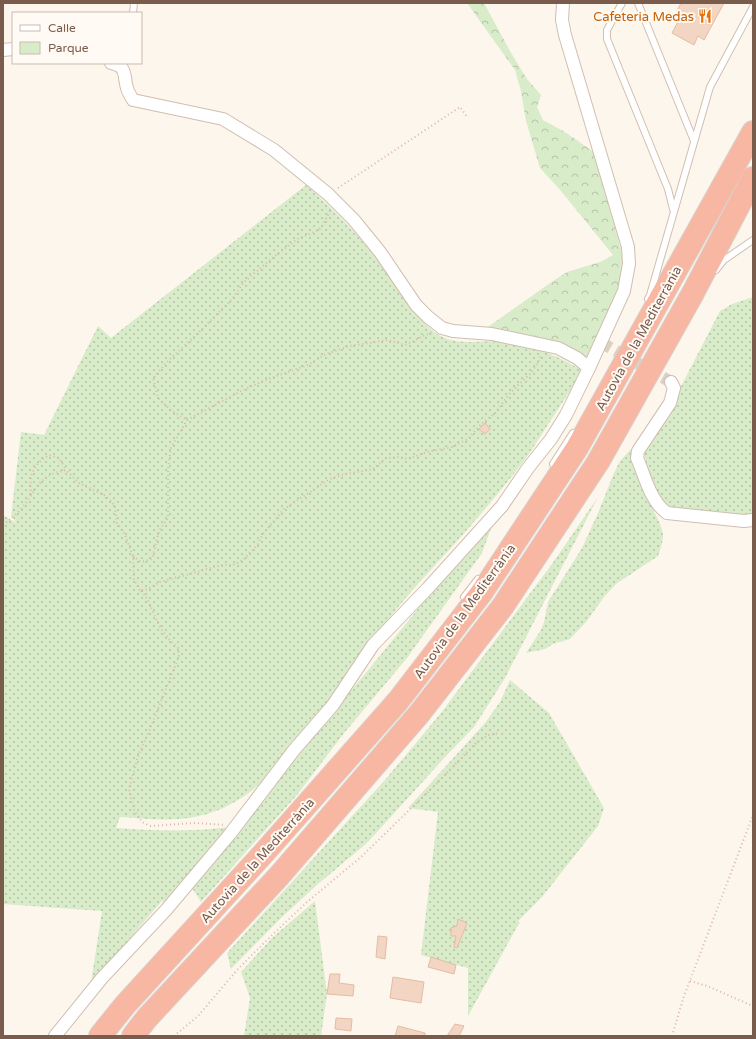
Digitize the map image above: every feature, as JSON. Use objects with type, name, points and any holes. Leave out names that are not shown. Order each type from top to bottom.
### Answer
[{"type":"highway","name":"Autovia de la Mediterrània","points":[[100,1036],[125,1005],[319,791],[398,701],[482,592],[577,448],[753,132]]},
{"type":"highway","name":"Autovia de la Mediterrània","points":[[133,1036],[147,1018],[279,876],[419,714],[503,606],[598,462],[693,292],[753,178]]},
{"type":"street","points":[[55,1036],[102,978],[166,910],[236,826],[294,750],[333,705],[373,645],[428,588],[502,506],[528,468],[551,439],[566,415],[624,291],[629,264],[628,247],[565,35],[562,20],[563,3]]},
{"type":"street","points":[[114,64],[125,68],[127,88],[133,100],[223,118],[274,150],[332,198],[354,220],[380,252],[416,305],[442,328],[453,331],[492,334],[558,348],[577,358],[589,368]]},
{"type":"street","points":[[671,382],[674,388],[670,403],[638,451],[637,458],[655,500],[660,508],[667,513],[744,521],[753,520]]},
{"type":"lane","points":[[622,3],[607,30],[607,39],[668,189],[674,212]]},
{"type":"lane","points":[[638,3],[694,141]]},
{"type":"lane","points":[[646,302],[650,295],[710,87],[753,7]]},
{"type":"lane","points":[[714,272],[724,260],[753,240]]},
{"type":"lane","points":[[636,395],[701,291]]},
{"type":"lane","points":[[549,471],[578,424]]},
{"type":"lane","points":[[460,603],[483,572]]},
{"type":"lane","points":[[319,791],[376,716]]},
{"type":"path","points":[[187,420],[172,411],[158,398],[153,378],[169,360],[233,298],[243,283],[299,238],[321,228],[332,198],[460,107],[468,118]]},
{"type":"path","points":[[133,556],[141,562],[152,559],[159,531],[168,518],[168,468],[170,448],[187,420],[268,379],[308,365],[326,354],[350,346],[388,340],[405,345],[442,328]]},
{"type":"path","points":[[140,591],[144,591],[160,582],[222,565],[233,564],[242,560],[258,544],[263,534],[284,509],[330,479],[342,475],[373,470],[386,458],[399,457],[408,459],[427,452],[452,447],[468,439],[481,424],[495,413],[511,392],[531,373],[537,364],[543,345]]},
{"type":"path","points":[[31,496],[30,483],[34,468],[39,461],[49,455],[58,458],[66,470],[79,483],[104,495],[111,501],[115,507],[117,523],[125,535],[133,556],[134,579],[140,591],[146,596],[161,629],[170,642],[178,648],[180,656],[138,756],[129,789],[134,810],[142,822],[150,826],[194,823],[236,826]]},
{"type":"path","points":[[3,525],[19,512],[31,496],[36,486],[49,475],[66,470]]},
{"type":"path","points":[[174,1036],[198,1016],[238,969],[267,940],[307,902],[361,857],[476,743],[488,735],[500,733]]},
{"type":"path","points":[[672,1036],[690,980],[753,815]]},
{"type":"path","points":[[690,980],[753,1006]]},
{"type":"green space","points":[[467,3],[484,3],[527,79],[541,95],[537,107],[543,120],[565,132],[594,152],[624,260],[625,281],[588,356],[580,357],[485,329],[567,272],[600,262],[613,255],[561,191],[540,168],[526,121],[521,91],[515,70]]},
{"type":"green space","points":[[306,185],[340,217],[361,240],[391,277],[418,316],[431,330],[447,339],[455,341],[497,341],[526,346],[546,352],[566,361],[584,372],[532,450],[513,475],[398,608],[311,724],[262,782],[233,803],[219,810],[206,814],[178,819],[120,817],[116,828],[145,830],[202,830],[231,827],[166,902],[162,901],[91,983],[102,911],[3,904],[3,515],[16,523],[11,517],[21,432],[44,435],[98,326],[111,338]]},
{"type":"green space","points":[[753,297],[753,515],[739,516],[670,508],[660,497],[652,482],[644,450],[676,396],[720,311],[732,304]]},
{"type":"green space","points":[[631,449],[633,463],[659,522],[663,535],[658,556],[616,584],[604,597],[586,622],[570,639],[553,644],[545,649],[526,653],[541,630],[548,602],[582,548],[620,461]]},
{"type":"green space","points":[[598,497],[505,678],[474,727],[367,843],[318,884],[281,918],[231,969],[227,953],[385,780],[441,713],[552,564]]},
{"type":"green space","points":[[497,512],[482,553],[407,658],[345,732],[297,795],[201,902],[189,883],[242,818],[365,674]]},
{"type":"green space","points":[[510,680],[549,713],[604,808],[598,826],[542,897],[518,921],[520,923],[468,1016],[468,968],[421,955],[438,812],[408,808],[485,723],[500,702]]},
{"type":"green space","points":[[315,901],[327,994],[321,1036],[244,1036],[250,998],[241,972],[272,938]]},
{"type":"building","points":[[681,3],[724,3],[704,40],[698,36],[694,45],[672,33],[681,16],[676,13]]},
{"type":"building","points":[[485,423],[490,429],[485,434],[479,429]]},
{"type":"building","points":[[458,919],[467,923],[457,948],[454,947],[456,936],[451,936],[451,928],[457,926]]},
{"type":"building","points":[[378,936],[387,937],[385,959],[376,957]]},
{"type":"building","points":[[431,957],[456,965],[454,974],[428,967]]},
{"type":"building","points":[[330,974],[340,974],[339,983],[354,985],[353,996],[327,994]]},
{"type":"building","points":[[393,977],[424,982],[421,1003],[390,998]]},
{"type":"building","points":[[336,1018],[352,1019],[351,1031],[335,1029]]},
{"type":"building","points":[[455,1024],[464,1026],[459,1036],[447,1036]]},
{"type":"building","points":[[398,1026],[425,1033],[425,1036],[395,1036]]},
{"type":"tunnel","points":[[600,342],[671,382]]},
{"type":"place","name":"Cafeteria Medas","points":[[705,16]]}]
